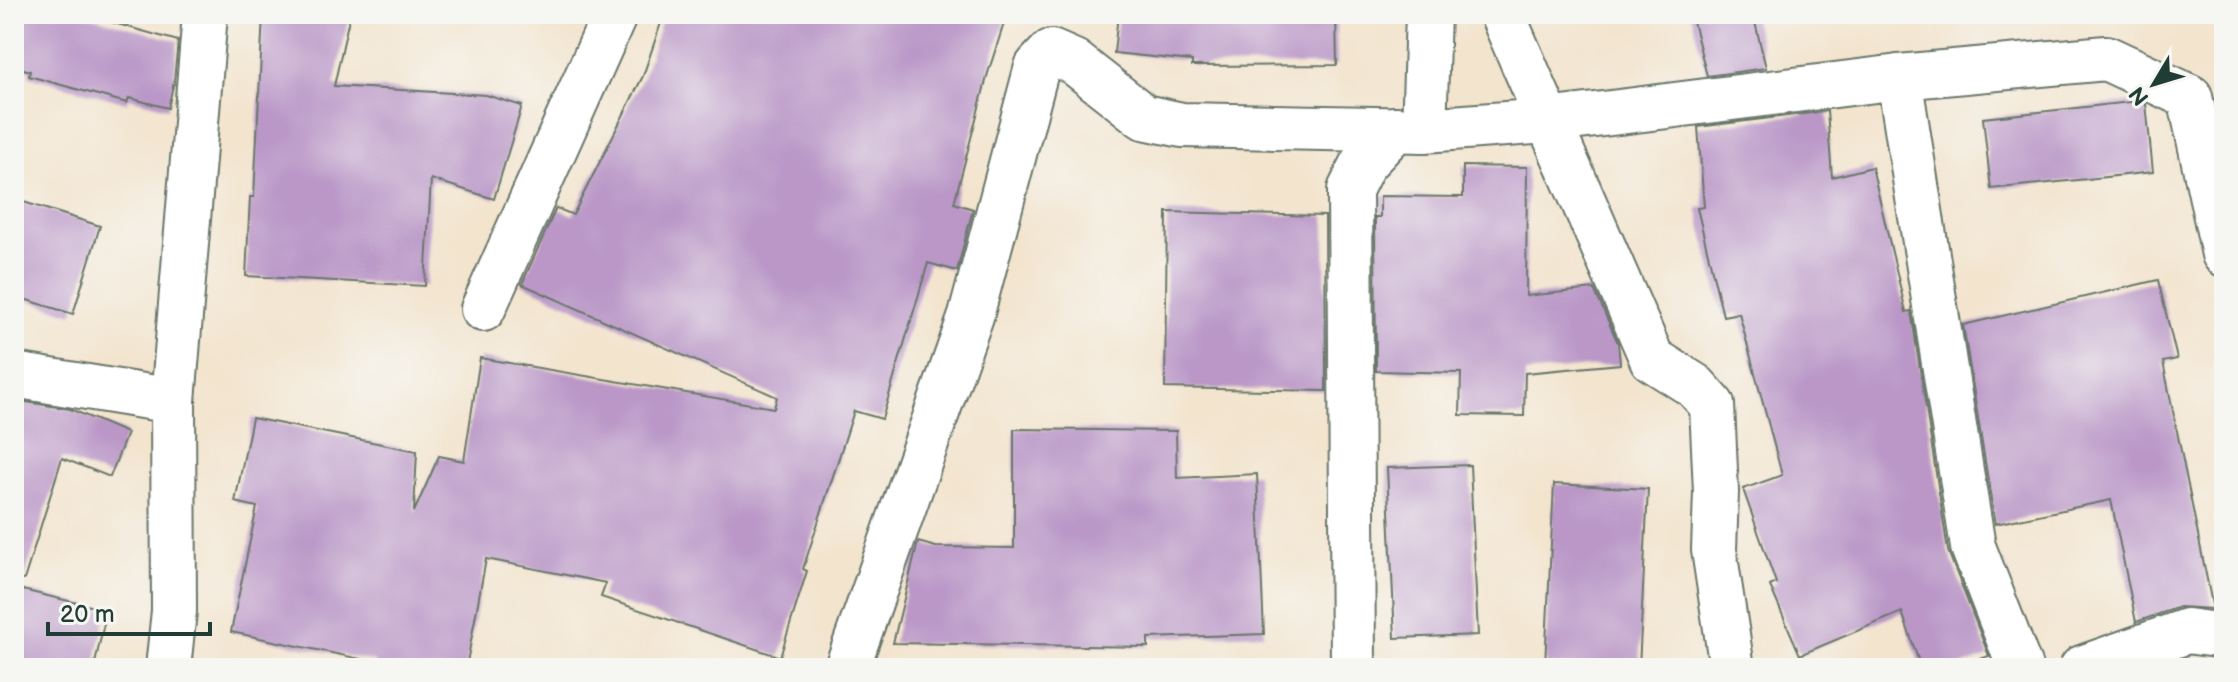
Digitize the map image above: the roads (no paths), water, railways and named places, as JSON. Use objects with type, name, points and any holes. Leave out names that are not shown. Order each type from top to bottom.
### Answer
[{"type":"street","points":[[168,668],[174,611],[173,401],[205,14]]},
{"type":"street","points":[[483,309],[615,14]]},
{"type":"street","points":[[1353,668],[1350,190],[1363,164],[1410,129],[1428,14]]},
{"type":"street","points":[[1502,14],[1652,359],[1695,386],[1712,405],[1716,492],[1714,550],[1732,668]]},
{"type":"street","points":[[847,668],[971,316],[1037,67],[1051,52],[1074,62],[1144,117],[1182,125],[1410,129],[1547,121],[1899,77],[2106,58],[2190,97],[2212,140],[2224,254]]},
{"type":"street","points":[[1899,77],[1973,547],[2020,668]]},
{"type":"street","points":[[14,375],[173,401]]},
{"type":"street","points":[[2082,668],[2187,631],[2224,636]]}]
